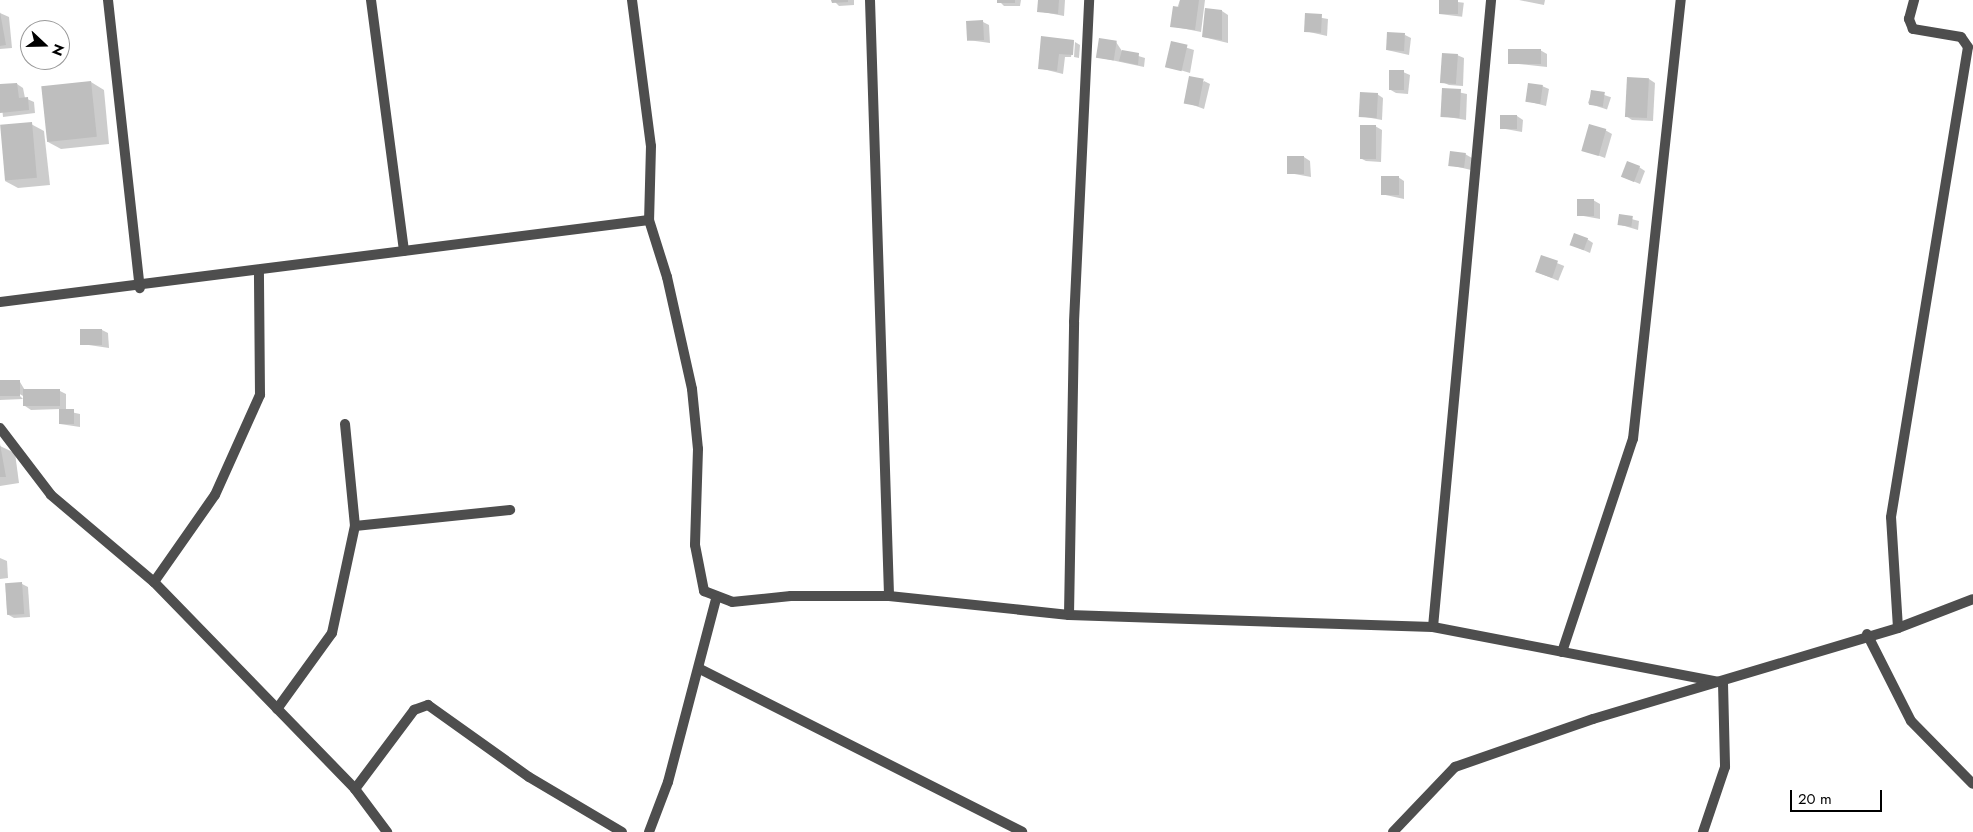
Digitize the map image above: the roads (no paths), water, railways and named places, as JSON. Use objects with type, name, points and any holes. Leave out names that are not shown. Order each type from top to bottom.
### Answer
[{"type":"street","points":[[108,0],[140,288]]},
{"type":"street","points":[[371,0],[404,251]]},
{"type":"street","points":[[632,0],[651,146],[648,220],[667,278],[692,389],[698,449],[696,545],[704,591],[716,599],[889,596],[1070,614],[1433,627],[1724,683]]},
{"type":"street","points":[[870,0],[889,596]]},
{"type":"street","points":[[1070,614],[1074,322],[1089,0]]},
{"type":"street","points":[[1433,627],[1491,0]]},
{"type":"street","points":[[1562,652],[1632,439],[1681,0]]},
{"type":"street","points":[[1898,628],[1891,517],[1968,47],[1961,37],[1913,29],[1909,19],[1914,0]]},
{"type":"street","points":[[0,302],[140,288],[404,251],[648,220]]},
{"type":"street","points":[[154,582],[215,495],[260,395],[259,271]]},
{"type":"street","points":[[277,710],[332,633],[355,526],[345,424]]},
{"type":"street","points":[[0,428],[51,495],[154,582],[355,789],[386,832]]},
{"type":"street","points":[[355,526],[510,510]]},
{"type":"street","points":[[649,832],[668,782],[700,669],[716,599]]},
{"type":"street","points":[[1393,832],[1451,769],[1593,719],[1724,683],[1867,634],[1898,628],[1973,599]]},
{"type":"street","points":[[1867,634],[1911,721],[1973,784]]},
{"type":"street","points":[[700,669],[1022,832]]},
{"type":"street","points":[[1704,832],[1725,767],[1724,683]]},
{"type":"street","points":[[355,789],[414,710],[428,705],[529,778],[622,832]]}]
